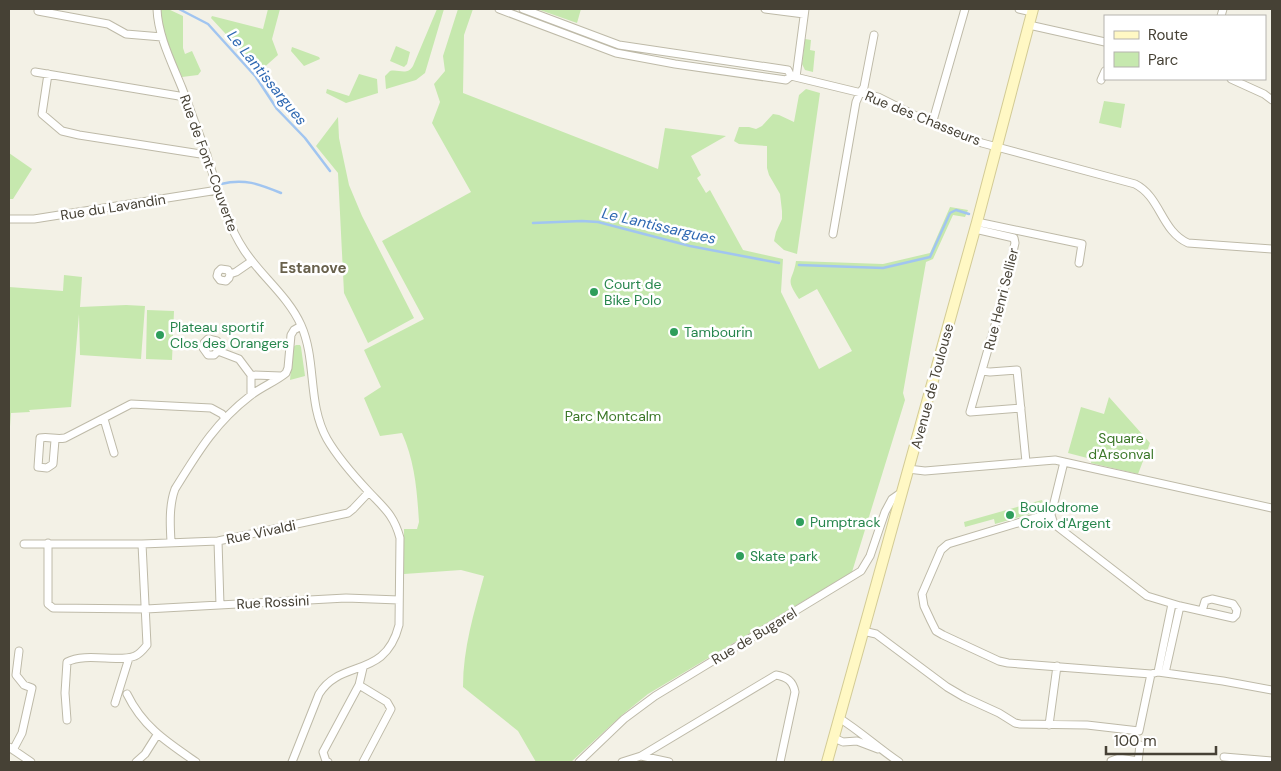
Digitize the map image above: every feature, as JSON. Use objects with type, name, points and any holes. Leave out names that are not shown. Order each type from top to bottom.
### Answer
[{"type":"main road","name":"Avenue de Toulouse","points":[[827,762],[976,226],[1033,10]]},
{"type":"street","name":"Rue de Font-Couverte","points":[[157,9],[162,37],[207,155],[232,230],[252,261],[288,304],[301,326],[306,342],[315,406],[322,428],[335,451],[369,492],[390,513],[400,538],[399,625],[393,642],[374,663],[338,676],[324,685],[318,694],[292,762]]},
{"type":"street","name":"Rue des Chasseurs","points":[[499,9],[619,45],[788,70],[793,77]]},
{"type":"street","name":"Rue des Chasseurs","points":[[523,9],[550,24],[616,53],[675,64],[786,80],[793,77],[886,100],[932,124],[968,139],[1142,187],[1153,198],[1172,232],[1188,243],[1272,249]]},
{"type":"street","points":[[765,9],[805,11],[793,77]]},
{"type":"street","points":[[932,124],[965,9]]},
{"type":"street","points":[[1019,9],[1033,10]]},
{"type":"street","points":[[38,11],[108,24],[126,34],[162,37]]},
{"type":"street","points":[[1029,25],[1104,42]]},
{"type":"street","points":[[833,234],[856,102],[864,87],[874,34]]},
{"type":"street","points":[[616,53],[619,45]]},
{"type":"street","points":[[35,72],[185,97]]},
{"type":"street","points":[[1101,80],[1104,73]]},
{"type":"street","points":[[48,74],[42,114],[62,131],[80,136],[207,155]]},
{"type":"street","points":[[1233,80],[1272,100]]},
{"type":"street","name":"Rue du Lavandin","points":[[9,219],[34,219],[218,190]]},
{"type":"street","points":[[976,226],[1082,244],[1079,263]]},
{"type":"street","name":"Rue Henri Sellier","points":[[976,226],[1014,238],[1016,243],[970,412],[1021,408]]},
{"type":"street","points":[[230,274],[252,261]]},
{"type":"street","points":[[171,542],[171,512],[175,489],[207,438],[225,418],[250,395],[282,376],[288,368],[292,332],[301,326]]},
{"type":"street","points":[[218,351],[239,359],[251,375],[250,395]]},
{"type":"street","name":"Rue Henri Sellier","points":[[982,371],[1017,370],[1026,462]]},
{"type":"street","points":[[251,375],[282,376]]},
{"type":"street","points":[[56,440],[53,464],[48,468],[38,467],[40,438],[48,436],[56,440],[65,438],[132,404],[211,408],[222,414],[225,418]]},
{"type":"street","points":[[104,419],[114,453]]},
{"type":"street","points":[[908,469],[925,471],[1051,459],[1272,508]]},
{"type":"street","points":[[1064,462],[1051,515],[1054,524],[1147,596],[1172,604],[1180,606],[1202,611],[1233,618],[1237,610],[1233,604],[1212,599],[1205,601],[1202,611]]},
{"type":"street","name":"Rue Vivaldi","points":[[24,544],[142,544],[218,541],[348,513],[369,492]]},
{"type":"street","name":"Rue de Bugarel","points":[[580,762],[624,719],[654,696],[861,571],[870,556],[885,512],[892,499],[902,492]]},
{"type":"street","points":[[1051,515],[1041,516],[948,544],[941,550],[922,594],[924,606],[936,631],[999,661],[1158,673],[1223,680],[1272,690]]},
{"type":"street","points":[[218,541],[220,605]]},
{"type":"street","name":"Rue Rossini","points":[[48,543],[48,604],[53,608],[146,609],[346,598],[399,600]]},
{"type":"street","points":[[66,720],[67,662],[72,659],[98,657],[129,658],[138,654],[147,645],[142,544]]},
{"type":"street","points":[[1158,673],[1172,604]]},
{"type":"street","points":[[863,630],[876,634],[957,693],[999,713],[1014,723],[1087,725],[1139,732],[1180,606]]},
{"type":"street","points":[[19,651],[16,674],[24,685],[32,688],[22,733],[11,748],[23,760],[31,762]]},
{"type":"street","points":[[114,703],[129,658]]},
{"type":"street","points":[[1049,725],[1057,666]]},
{"type":"street","points":[[328,762],[323,752],[359,685],[363,668]]},
{"type":"street","points":[[622,762],[641,756],[776,675],[788,679],[792,683],[795,692],[780,762]]},
{"type":"street","points":[[359,685],[387,702],[391,709],[363,762]]},
{"type":"street","points":[[127,694],[138,714],[156,735],[196,762]]},
{"type":"street","points":[[839,718],[867,736],[880,750]]},
{"type":"street","points":[[852,741],[856,730]]},
{"type":"street","points":[[136,762],[145,754],[156,735]]},
{"type":"street","points":[[834,738],[843,742],[857,741],[880,750],[899,762]]},
{"type":"street","points":[[1111,762],[1119,758],[1138,762],[1140,745]]},
{"type":"street","points":[[641,756],[668,762]]},
{"type":"street","points":[[1224,757],[1272,761]]},
{"type":"green space","points":[[161,9],[168,9],[183,16],[183,48],[185,54],[192,51],[201,71],[198,75],[182,77],[162,26]]},
{"type":"green space","points":[[268,9],[280,9],[272,39],[278,55],[260,71],[211,18],[212,16],[263,29]]},
{"type":"green space","points":[[437,9],[444,9],[425,73],[416,80],[386,89],[385,76],[390,71],[408,71],[413,66]]},
{"type":"green space","name":"Parc Montcalm","points":[[458,9],[473,9],[464,35],[463,93],[658,169],[665,128],[726,136],[691,156],[701,175],[697,178],[706,193],[710,190],[743,250],[783,259],[781,292],[819,369],[852,351],[817,289],[799,299],[794,292],[791,280],[796,261],[883,264],[930,253],[950,207],[968,210],[965,217],[953,215],[933,259],[926,262],[903,393],[905,400],[852,572],[648,694],[571,762],[536,762],[518,731],[463,687],[467,644],[484,576],[461,570],[404,574],[404,529],[417,529],[419,522],[413,466],[402,433],[380,436],[364,398],[381,387],[364,350],[424,319],[382,241],[471,192],[432,123],[440,102],[434,84],[445,71],[443,56]]},
{"type":"green space","points":[[537,9],[581,9],[577,23]]},
{"type":"green space","points":[[805,39],[811,40],[810,50],[815,51],[813,72],[805,70],[802,64]]},
{"type":"green space","points":[[396,46],[410,52],[407,64],[404,67],[390,61]]},
{"type":"green space","points":[[292,47],[320,59],[304,66],[291,51]]},
{"type":"green space","points":[[359,74],[377,79],[378,93],[346,103],[326,93],[327,89],[349,96]]},
{"type":"green space","points":[[806,89],[820,93],[797,254],[784,250],[774,241],[782,219],[782,211],[780,194],[767,168],[767,146],[739,144],[734,141],[739,127],[756,129],[762,126],[773,114],[794,122],[799,95]]},
{"type":"green space","points":[[1104,101],[1125,104],[1121,128],[1099,123]]},
{"type":"green space","points":[[338,117],[339,138],[349,185],[362,216],[414,318],[368,343],[344,293],[338,173],[316,146]]},
{"type":"green space","points":[[9,153],[32,169],[13,199],[9,199]]},
{"type":"green space","points":[[64,275],[82,277],[80,307],[145,306],[141,359],[80,355],[79,314],[71,407],[11,413],[9,440],[9,287],[63,291]]},
{"type":"green space","name":"Plateau sportif Clos des Orangers","points":[[147,310],[174,311],[172,360],[146,359]]},
{"type":"green space","points":[[296,345],[301,347],[305,376],[290,380],[293,347]]},
{"type":"green space","name":"Square d'Arsonval","points":[[1109,397],[1150,443],[1138,474],[1091,463],[1093,452],[1091,459],[1068,453],[1081,407],[1104,414]]},
{"type":"green space","name":"Boulodrome Croix d'Argent","points":[[1042,500],[1045,510],[995,524],[994,519],[965,527],[964,522]]},
{"type":"waterway","name":"Le Lantissargues","points":[[179,9],[208,24],[256,77],[277,109],[305,138],[330,171]]},
{"type":"waterway","points":[[221,184],[229,182],[251,183],[281,193]]},
{"type":"waterway","name":"Le Lantissargues","points":[[799,265],[883,268],[930,257],[950,213],[956,210],[969,214]]},
{"type":"waterway","name":"Le Lantissargues","points":[[533,223],[598,222],[690,246],[779,263]]},
{"type":"place","name":"Court de Bike Polo","points":[[594,292]]},
{"type":"place","name":"Tambourin","points":[[674,332]]},
{"type":"place","name":"Plateau sportif Clos des Orangers","points":[[160,335]]},
{"type":"place","name":"Boulodrome Croix d'Argent","points":[[1010,515]]},
{"type":"place","name":"Pumptrack","points":[[800,522]]},
{"type":"place","name":"Skate park","points":[[740,556]]},
{"type":"district","name":"Estanove","points":[[313,268]]}]
